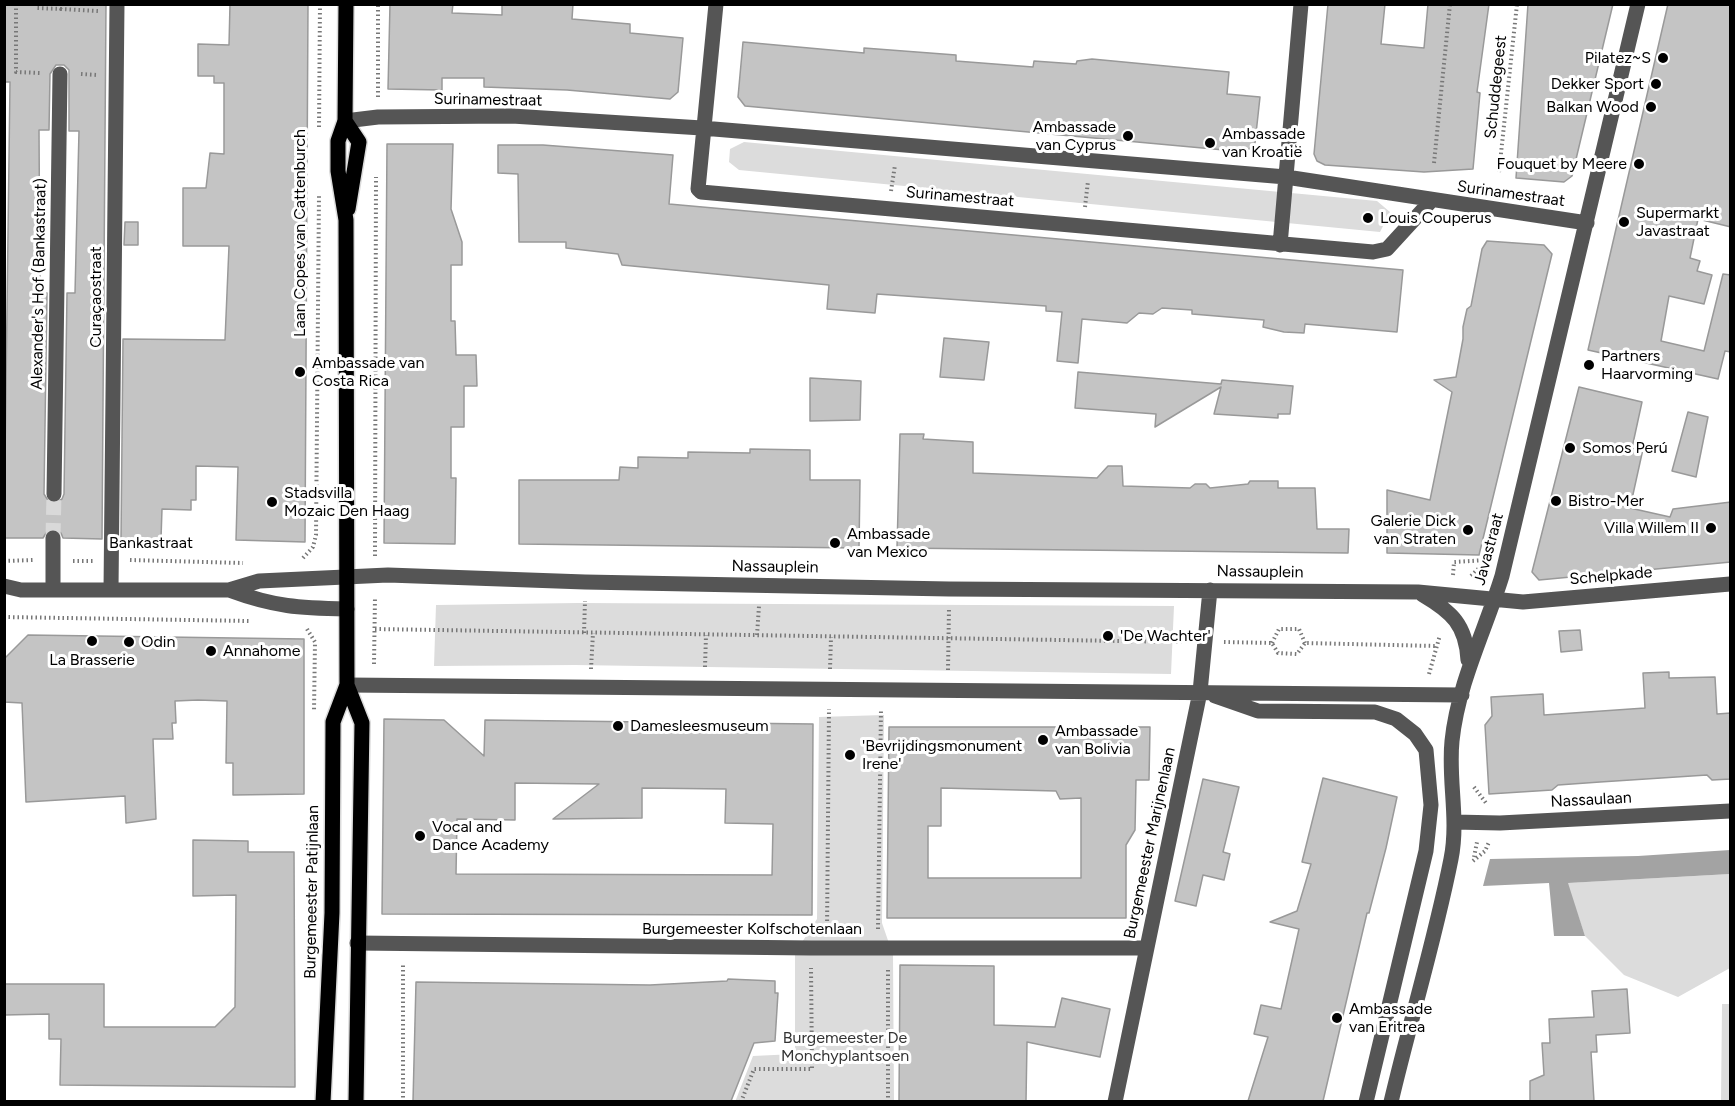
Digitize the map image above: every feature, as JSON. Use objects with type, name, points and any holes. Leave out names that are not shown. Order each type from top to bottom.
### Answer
[{"type":"main road","points":[[346,4],[345,121],[359,142],[356,172],[346,220],[347,576]]},
{"type":"main road","name":"Burgemeester Patijnlaan","points":[[323,1101],[332,913],[333,722],[347,685],[347,576]]},
{"type":"main road","name":"Burgemeester Patijnlaan","points":[[347,685],[362,723],[356,1101]]},
{"type":"street","points":[[702,128],[716,4]]},
{"type":"street","points":[[1280,245],[1301,4]]},
{"type":"street","name":"Javastraat","points":[[1391,1101],[1451,857],[1454,822],[1452,739],[1468,666],[1494,601],[1638,4]]},
{"type":"street","name":"Curaçaostraat","points":[[111,590],[117,8]]},
{"type":"street","name":"Alexander's Hof (Bankastraat)","points":[[54,494],[60,74]]},
{"type":"street","name":"Surinamestraat","points":[[345,121],[378,117],[512,116],[702,128],[1286,177],[1431,201],[1587,223]]},
{"type":"street","name":"Surinamestraat","points":[[702,128],[698,189],[701,192],[1372,252],[1387,249],[1431,201]]},
{"type":"street","points":[[53,538],[53,590]]},
{"type":"street","name":"Nassauplein","points":[[347,576],[375,574],[585,582],[949,589],[1418,592],[1494,601]]},
{"type":"street","points":[[4,586],[21,590],[229,590],[259,581],[347,576]]},
{"type":"street","name":"Schelpkade","points":[[1494,601],[1523,602],[1731,584]]},
{"type":"street","points":[[4,596],[21,590]]},
{"type":"street","points":[[229,590],[266,603],[295,608],[347,609]]},
{"type":"street","name":"Burgemeester Marijnenlaan","points":[[1115,1101],[1200,692],[1210,590]]},
{"type":"street","name":"Nassauplein","points":[[1418,592],[1447,609],[1466,640],[1468,666]]},
{"type":"street","points":[[347,685],[1462,695]]},
{"type":"street","points":[[1200,692],[1258,711],[1375,712],[1396,719],[1415,734],[1426,750],[1431,805],[1426,851],[1366,1101]]},
{"type":"street","name":"Nassaulaan","points":[[1454,822],[1510,823],[1731,811]]},
{"type":"street","name":"Burgemeester Kolfschotenlaan","points":[[357,943],[819,948],[1147,948]]},
{"type":"path","points":[[37,4],[37,8],[117,8]]},
{"type":"path","name":"Laan Copes van Cattenburch","points":[[319,135],[320,4]]},
{"type":"path","points":[[378,4],[378,117]]},
{"type":"path","points":[[1434,163],[1450,4]]},
{"type":"path","name":"Schuddegeest","points":[[1499,172],[1516,4]]},
{"type":"path","points":[[889,209],[896,145]]},
{"type":"path","points":[[1082,225],[1091,161]]},
{"type":"path","points":[[375,536],[376,171]]},
{"type":"path","name":"Laan Copes van Cattenburch","points":[[298,562],[313,547],[316,535],[319,193]]},
{"type":"path","name":"Bankastraat","points":[[4,561],[18,559],[53,562],[248,563]]},
{"type":"path","points":[[375,574],[375,629],[831,637],[949,636],[1272,643]]},
{"type":"path","points":[[584,633],[585,582]]},
{"type":"path","points":[[757,635],[760,585]]},
{"type":"path","points":[[948,691],[949,589]]},
{"type":"path","points":[[4,617],[261,621]]},
{"type":"path","points":[[304,626],[315,642],[314,690]]},
{"type":"path","points":[[1272,643],[1279,629],[1299,629],[1305,643]]},
{"type":"path","points":[[591,687],[593,633]]},
{"type":"path","points":[[704,689],[706,635]]},
{"type":"path","points":[[741,1101],[754,1069],[812,1069],[831,637]]},
{"type":"path","points":[[1272,643],[1278,653],[1297,654],[1305,643]]},
{"type":"path","points":[[1305,643],[1436,646]]},
{"type":"path","points":[[881,690],[883,948],[888,1101]]},
{"type":"path","points":[[403,1101],[404,944]]},
{"type":"green space","points":[[744,142],[1377,201],[1390,212],[1380,232],[739,170],[729,162],[730,149]]},
{"type":"green space","points":[[578,603],[1174,606],[1171,674],[575,665],[434,666],[436,605]]},
{"type":"green space","name":"Burgemeester De Monchyplantsoen","points":[[884,715],[882,923],[893,955],[894,1101],[735,1102],[753,1056],[795,1054],[795,953],[817,919],[819,717]]},
{"type":"green space","points":[[1730,874],[1730,968],[1678,997],[1624,975],[1585,936],[1567,883]]},
{"type":"green space","points":[[1722,1004],[1730,1004],[1730,1101],[1721,1101]]},
{"type":"shaded area","points":[[1730,850],[1730,874],[1568,883],[1585,936],[1554,936],[1549,883],[1483,886],[1490,859],[1638,856]]},
{"type":"building","points":[[4,4],[106,4],[102,539],[63,538],[61,533],[54,528],[48,530],[43,538],[4,538],[10,82],[4,82]],"holes":[[[56,65],[64,65],[69,70],[69,131],[79,131],[75,293],[67,293],[64,494],[62,499],[54,504],[49,502],[44,494],[47,293],[40,293],[39,130],[49,130],[50,74]]]},
{"type":"building","points":[[230,4],[308,4],[305,542],[236,540],[238,467],[196,466],[196,500],[191,500],[191,510],[162,509],[161,539],[121,539],[123,339],[225,340],[229,246],[183,246],[183,188],[206,188],[210,153],[224,154],[224,83],[214,83],[214,76],[198,76],[198,44],[229,45]]},
{"type":"building","points":[[390,4],[453,4],[452,13],[502,15],[502,4],[573,4],[572,19],[630,24],[630,33],[683,38],[678,92],[670,99],[567,90],[484,87],[484,78],[442,78],[442,90],[388,89]]},
{"type":"building","points":[[1328,4],[1385,4],[1381,44],[1424,48],[1428,4],[1489,4],[1477,92],[1480,93],[1473,169],[1424,172],[1325,165],[1317,161],[1314,154]]},
{"type":"building","points":[[1528,4],[1613,4],[1572,176],[1564,182],[1516,178]]},
{"type":"building","points":[[1668,4],[1731,4],[1731,227],[1698,219],[1690,258],[1700,261],[1697,271],[1712,275],[1704,304],[1669,296],[1661,341],[1704,351],[1723,274],[1731,275],[1731,352],[1725,351],[1718,379],[1588,350]]},
{"type":"building","points":[[743,42],[864,53],[864,48],[956,55],[956,61],[1033,67],[1034,61],[1076,64],[1077,61],[1092,59],[1229,72],[1227,94],[1260,97],[1255,143],[1246,152],[745,106],[738,97]]},
{"type":"building","points":[[387,144],[453,144],[451,209],[462,242],[462,265],[451,265],[451,321],[455,321],[456,355],[476,355],[477,386],[464,386],[464,427],[451,427],[451,478],[456,478],[455,544],[384,543]]},
{"type":"building","points":[[498,145],[543,145],[673,155],[669,204],[1403,270],[1397,332],[1305,324],[1304,333],[1284,332],[1263,327],[1264,320],[1192,314],[1192,310],[1162,308],[1153,314],[1139,313],[1127,323],[1082,319],[1078,363],[1057,361],[1062,312],[1046,311],[1046,306],[877,294],[875,313],[827,309],[829,285],[622,265],[618,254],[566,248],[566,242],[519,242],[518,174],[498,173]]},
{"type":"building","points":[[125,222],[138,222],[138,245],[124,245]]},
{"type":"building","points":[[1487,241],[1544,245],[1552,254],[1479,555],[1387,553],[1387,490],[1430,500],[1452,392],[1434,380],[1456,377],[1467,309],[1471,306],[1482,249]]},
{"type":"building","points":[[944,338],[989,342],[984,380],[940,377]]},
{"type":"building","points":[[1078,372],[1221,384],[1222,380],[1293,386],[1290,414],[1278,414],[1278,418],[1214,414],[1221,387],[1155,427],[1156,414],[1075,408]]},
{"type":"building","points":[[810,378],[861,381],[860,420],[810,421]]},
{"type":"building","points":[[1579,387],[1642,402],[1632,448],[1643,449],[1630,508],[1670,517],[1673,509],[1731,502],[1731,562],[1539,580],[1532,572]]},
{"type":"building","points":[[1688,412],[1708,417],[1696,477],[1672,471]]},
{"type":"building","points":[[900,434],[924,434],[923,439],[973,442],[973,473],[1097,478],[1108,466],[1122,466],[1123,486],[1190,488],[1195,484],[1206,484],[1210,488],[1248,484],[1250,481],[1278,481],[1278,488],[1315,488],[1317,529],[1349,529],[1348,553],[897,548]]},
{"type":"building","points":[[750,449],[810,450],[810,480],[860,480],[859,548],[519,544],[519,480],[619,480],[620,467],[638,468],[638,457],[688,458],[688,452],[750,453]]},
{"type":"building","points":[[1580,630],[1582,650],[1561,652],[1559,631]]},
{"type":"building","points":[[28,635],[304,639],[304,794],[233,795],[233,763],[226,763],[227,701],[198,700],[175,701],[176,723],[172,723],[173,739],[153,739],[156,819],[126,823],[125,796],[26,802],[22,703],[4,702],[4,659]]},
{"type":"building","points":[[1669,672],[1669,678],[1715,677],[1717,714],[1731,713],[1731,779],[1712,780],[1707,775],[1558,785],[1552,790],[1489,794],[1485,725],[1492,716],[1491,697],[1543,694],[1544,715],[1645,708],[1643,673]]},
{"type":"building","points":[[384,719],[444,720],[484,756],[485,720],[813,724],[812,915],[382,914]],"holes":[[[515,783],[599,784],[553,819],[642,818],[642,788],[726,789],[725,823],[773,824],[772,875],[456,874],[457,819],[515,820]]]},
{"type":"building","points":[[889,727],[1150,727],[1149,780],[1136,780],[1135,830],[1126,845],[1126,918],[887,918]],"holes":[[[941,788],[1056,791],[1060,799],[1081,798],[1081,878],[928,878],[928,826],[941,826]]]},
{"type":"building","points":[[1323,778],[1397,797],[1386,848],[1369,913],[1367,913],[1323,1101],[1248,1101],[1268,1037],[1254,1034],[1261,1005],[1281,1009],[1299,929],[1270,922],[1297,911],[1311,864],[1302,862]]},
{"type":"building","points":[[1203,779],[1239,787],[1223,852],[1230,854],[1224,880],[1203,875],[1196,906],[1175,901]]},
{"type":"building","points":[[193,840],[248,841],[248,852],[294,852],[295,1087],[60,1085],[61,1039],[49,1039],[49,1014],[4,1015],[4,984],[104,984],[104,1027],[215,1027],[235,1007],[236,895],[193,896]]},
{"type":"building","points":[[900,965],[994,966],[994,1025],[1055,1027],[1062,998],[1110,1009],[1100,1057],[1027,1042],[1026,1101],[899,1101]]},
{"type":"building","points":[[728,979],[775,981],[775,993],[778,993],[775,1041],[754,1043],[731,1101],[413,1101],[416,982],[650,985],[727,981]]},
{"type":"building","points":[[1627,989],[1630,1033],[1596,1035],[1597,1052],[1591,1052],[1594,1101],[1530,1101],[1530,1081],[1544,1075],[1542,1043],[1550,1043],[1549,1019],[1594,1017],[1592,991]]},
{"type":"tunnel","points":[[53,538],[54,494]]},
{"type":"place","name":"Pilatez~S","points":[[1663,58]]},
{"type":"place","name":"Dekker Sport","points":[[1656,84]]},
{"type":"place","name":"Balkan Wood","points":[[1651,107]]},
{"type":"place","name":"Ambassade van Cyprus","points":[[1128,136]]},
{"type":"place","name":"Ambassade van Kroatië","points":[[1210,143]]},
{"type":"place","name":"Fouquet by Meere","points":[[1639,164]]},
{"type":"place","name":"Louis Couperus","points":[[1368,218]]},
{"type":"place","name":"Supermarkt Javastraat","points":[[1624,222]]},
{"type":"place","name":"Partners Haarvorming","points":[[1589,365]]},
{"type":"place","name":"Ambassade van Costa Rica","points":[[300,372]]},
{"type":"place","name":"Somos Perú","points":[[1570,448]]},
{"type":"place","name":"Bistro-Mer","points":[[1556,501]]},
{"type":"place","name":"Stadsvilla Mozaic Den Haag","points":[[272,502]]},
{"type":"place","name":"Villa Willem II","points":[[1711,528]]},
{"type":"place","name":"Galerie Dick van Straten","points":[[1468,530]]},
{"type":"place","name":"Ambassade van Mexico","points":[[835,543]]},
{"type":"place","name":"'De Wachter'","points":[[1108,636]]},
{"type":"place","name":"La Brasserie","points":[[92,641]]},
{"type":"place","name":"Odin","points":[[129,642]]},
{"type":"place","name":"Annahome","points":[[211,651]]},
{"type":"place","name":"Damesleesmuseum","points":[[618,726]]},
{"type":"place","name":"Ambassade van Bolivia","points":[[1043,740]]},
{"type":"place","name":"'Bevrijdingsmonument Irene'","points":[[850,755]]},
{"type":"place","name":"Vocal and Dance Academy","points":[[420,836]]},
{"type":"place","name":"Ambassade van Eritrea","points":[[1337,1018]]}]
